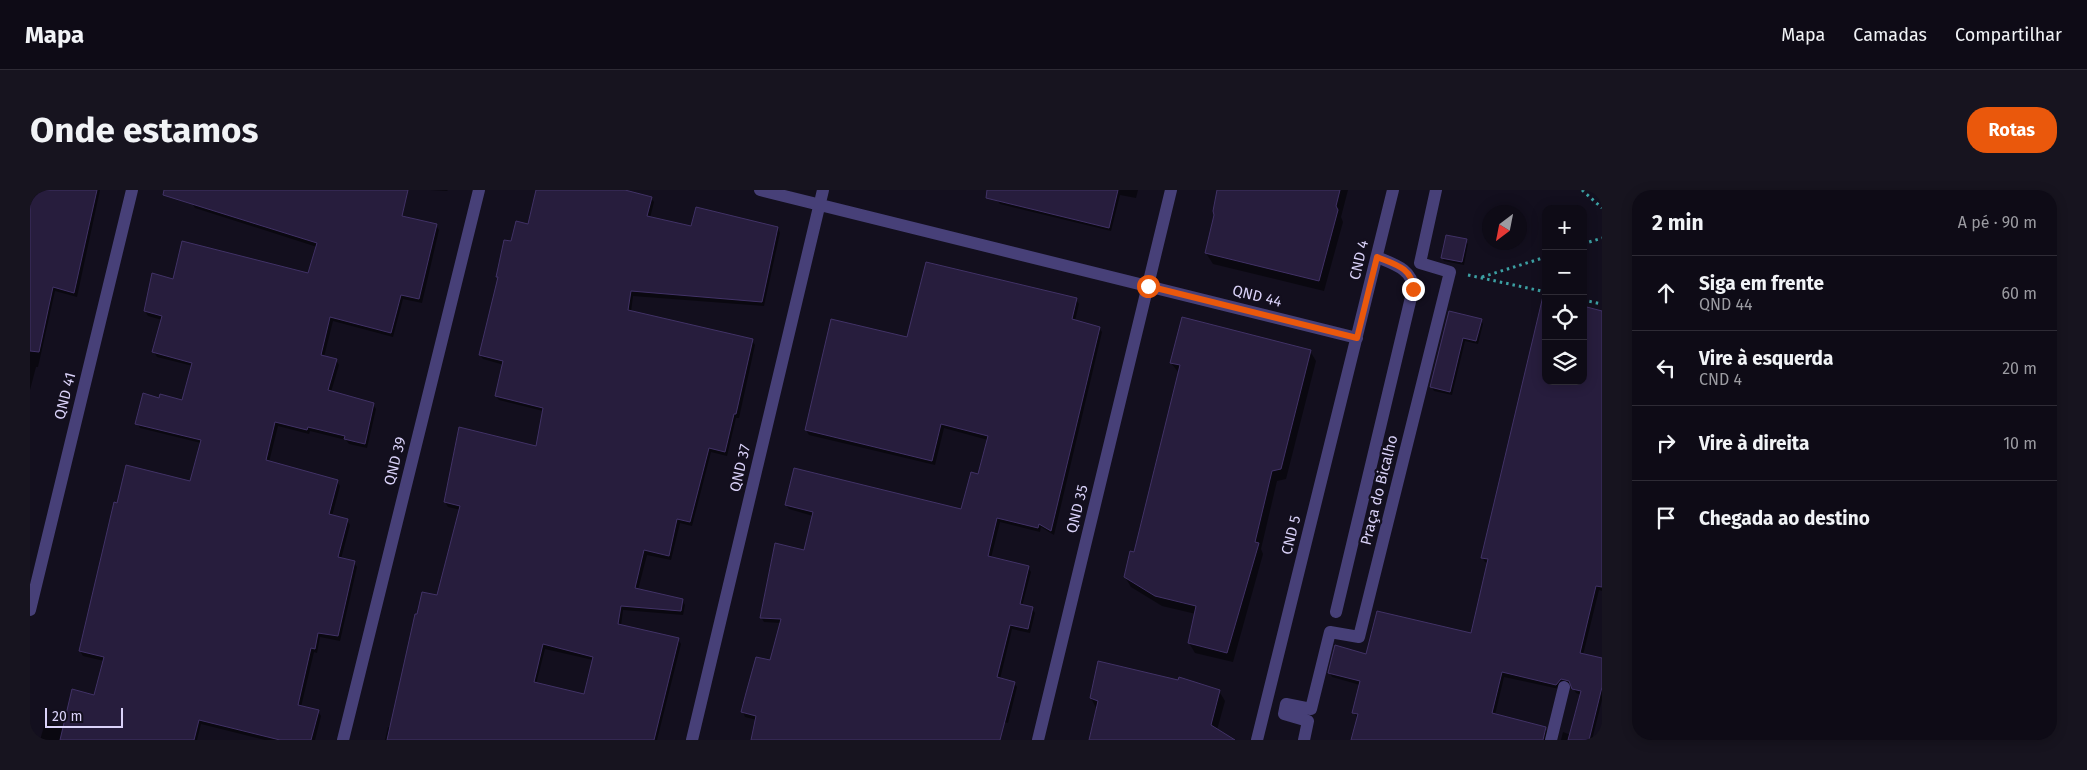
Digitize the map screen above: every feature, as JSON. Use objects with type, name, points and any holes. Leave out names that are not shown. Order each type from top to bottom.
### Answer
[{"type":"street","name":"QND 41","points":[[30,610],[132,190]]},
{"type":"street","name":"QND 39","points":[[343,740],[479,190]]},
{"type":"street","name":"QND 44","points":[[760,190],[1357,338]]},
{"type":"street","name":"QND 37","points":[[692,740],[823,190]]},
{"type":"street","name":"QND 35","points":[[1038,740],[1171,190]]},
{"type":"street","name":"CND 4","points":[[1357,338],[1393,190]]},
{"type":"street","points":[[1436,190],[1420,263],[1450,272]]},
{"type":"street","points":[[1336,612],[1413,289],[1413,280],[1409,273],[1377,257]]},
{"type":"street","name":"Praça do Bicalho","points":[[1304,740],[1308,721],[1284,714],[1286,704],[1311,709],[1330,632],[1359,637],[1450,272]]},
{"type":"street","name":"CND 5","points":[[1257,740],[1357,338]]},
{"type":"street","points":[[1550,740],[1564,687]]},
{"type":"path","points":[[1582,190],[1602,208]]},
{"type":"path","points":[[1587,243],[1602,238]]},
{"type":"path","points":[[1481,278],[1542,257]]},
{"type":"path","points":[[1450,272],[1542,291]]},
{"type":"path","points":[[1587,301],[1602,304]]},
{"type":"building","points":[[30,190],[97,190],[74,293],[53,287],[39,352],[30,351]]},
{"type":"building","points":[[164,190],[408,190],[402,216],[437,224],[419,299],[401,295],[391,333],[330,317],[321,355],[337,359],[328,390],[374,403],[365,444],[344,439],[345,436],[308,427],[307,430],[275,422],[266,460],[338,480],[329,514],[348,519],[338,557],[355,561],[338,636],[318,633],[315,649],[311,648],[298,705],[319,710],[311,740],[280,740],[199,720],[194,740],[60,740],[72,689],[94,695],[104,657],[79,651],[114,502],[117,503],[126,465],[190,481],[201,440],[135,424],[143,393],[159,398],[160,394],[182,400],[192,363],[152,352],[162,316],[144,311],[152,273],[173,279],[182,241],[308,273],[317,243],[163,195]]},
{"type":"building","points":[[536,190],[625,190],[652,197],[647,216],[691,226],[696,207],[778,227],[762,302],[631,291],[628,310],[753,339],[736,414],[734,414],[725,452],[709,448],[690,522],[677,519],[669,556],[644,550],[635,588],[683,599],[681,611],[621,606],[618,624],[679,638],[654,740],[387,740],[415,614],[417,614],[422,592],[437,595],[460,506],[444,502],[459,427],[536,446],[543,408],[495,396],[503,361],[479,355],[498,277],[496,277],[504,240],[511,241],[516,221],[528,224]],"holes":[[[543,644],[593,657],[584,694],[534,682]]]},
{"type":"building","points":[[987,190],[1118,190],[1109,228],[986,198]]},
{"type":"building","points":[[1217,190],[1340,190],[1336,206],[1338,210],[1319,281],[1205,253],[1214,215]]},
{"type":"building","points":[[1446,235],[1467,239],[1462,262],[1441,258]]},
{"type":"building","points":[[926,262],[1077,298],[1072,319],[1100,327],[1051,531],[1039,524],[1038,528],[997,518],[988,556],[1029,566],[1020,604],[1033,607],[1028,629],[1010,625],[997,677],[1015,682],[1000,740],[751,740],[756,716],[741,712],[756,657],[770,660],[781,619],[760,618],[775,543],[804,550],[813,512],[785,505],[794,468],[961,509],[971,472],[978,474],[988,436],[941,424],[932,461],[805,430],[831,319],[907,337]]},
{"type":"building","points":[[1542,300],[1542,385],[1587,385],[1587,307],[1602,311],[1602,587],[1596,586],[1580,653],[1602,658],[1602,687],[1589,740],[1568,740],[1581,691],[1572,689],[1569,681],[1561,679],[1556,685],[1502,672],[1492,713],[1546,727],[1543,740],[1351,740],[1358,714],[1352,713],[1360,681],[1328,673],[1335,645],[1366,654],[1377,611],[1471,633],[1488,559],[1481,558]]},
{"type":"building","points":[[1449,311],[1482,319],[1476,341],[1463,338],[1450,392],[1430,387]]},
{"type":"building","points":[[1182,317],[1311,350],[1281,469],[1272,471],[1255,542],[1259,543],[1227,653],[1188,643],[1196,606],[1155,596],[1124,577],[1130,551],[1134,552],[1180,365],[1170,363]]},
{"type":"building","points":[[1098,661],[1178,680],[1179,677],[1220,690],[1211,725],[1235,740],[1089,740],[1098,701],[1090,698]]},
{"type":"route","points":[[1148,286],[1357,338],[1377,257],[1409,273],[1413,280],[1413,289]]}]
